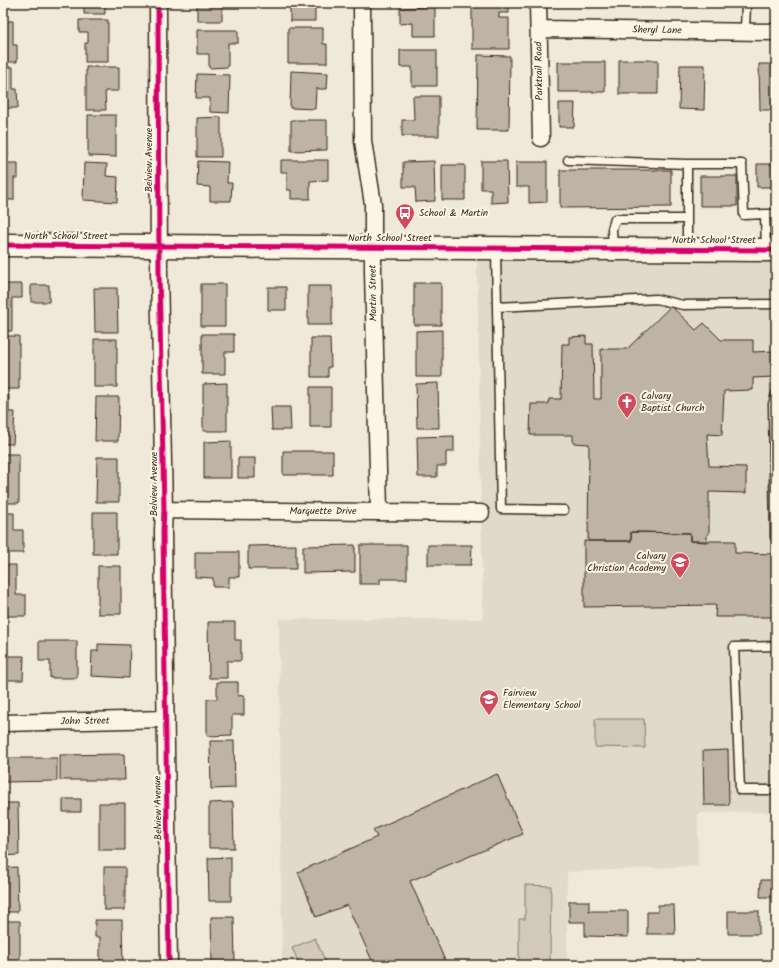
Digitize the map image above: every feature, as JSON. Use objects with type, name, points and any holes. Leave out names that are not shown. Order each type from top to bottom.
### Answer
[{"type":"street","name":"Belview Avenue","points":[[158,3],[159,246],[164,510],[163,531],[169,965]]},
{"type":"street","name":"Martin Street","points":[[362,3],[363,141],[373,204],[372,246],[379,511]]},
{"type":"street","name":"Parktrail Road","points":[[538,3],[540,138]]},
{"type":"street","name":"Sheryl Lane","points":[[539,29],[776,32]]},
{"type":"street","name":"North School Street","points":[[3,245],[372,246],[771,250]]},
{"type":"street","name":"Marquette Drive","points":[[164,510],[482,513]]},
{"type":"street","name":"John Street","points":[[3,723],[166,719]]},
{"type":"lane","points":[[745,31],[746,3]]},
{"type":"lane","points":[[568,160],[687,164],[742,164],[744,215],[776,214]]},
{"type":"lane","points":[[687,164],[687,249]]},
{"type":"lane","points":[[765,214],[771,250]]},
{"type":"lane","points":[[613,249],[612,229],[616,219],[686,219]]},
{"type":"lane","points":[[496,247],[501,509],[564,510]]},
{"type":"lane","points":[[497,307],[656,299],[683,305],[776,304]]},
{"type":"lane","points":[[776,394],[774,404],[776,537]]},
{"type":"lane","points":[[776,646],[734,647],[740,790],[776,790]]},
{"type":"shaded area","points":[[477,260],[776,262],[776,812],[698,813],[698,866],[567,872],[567,965],[282,965],[279,619],[483,619]]},
{"type":"shaded area","points":[[595,719],[644,719],[645,748],[595,747]]},
{"type":"shaded area","points":[[525,885],[551,886],[550,960],[546,963],[519,964],[519,919],[525,919]]},
{"type":"shaded area","points":[[315,938],[327,965],[300,965],[292,948]]},
{"type":"building","points":[[3,3],[5,3],[6,16],[3,16]]},
{"type":"building","points":[[84,3],[105,3],[105,14],[84,14]]},
{"type":"building","points":[[197,3],[222,3],[222,21],[197,21]]},
{"type":"building","points":[[290,3],[315,3],[315,21],[290,21]]},
{"type":"building","points":[[472,3],[509,3],[509,13],[499,13],[499,18],[509,18],[509,49],[472,49]]},
{"type":"building","points":[[435,7],[435,36],[413,36],[413,23],[400,24],[400,8]]},
{"type":"building","points":[[79,20],[108,20],[108,62],[85,62],[85,43],[88,43],[88,32],[79,32]]},
{"type":"building","points":[[3,21],[13,21],[13,45],[17,45],[17,62],[3,62]]},
{"type":"building","points":[[288,28],[323,28],[323,44],[327,44],[327,63],[288,63]]},
{"type":"building","points":[[197,30],[238,30],[238,43],[228,43],[228,67],[209,68],[209,54],[197,54]]},
{"type":"building","points":[[400,50],[437,50],[437,86],[412,86],[412,67],[400,67]]},
{"type":"building","points":[[478,55],[510,56],[509,130],[477,130]]},
{"type":"building","points":[[619,60],[658,60],[658,94],[619,94]]},
{"type":"building","points":[[558,62],[605,62],[605,92],[558,92]]},
{"type":"building","points":[[759,64],[776,64],[776,110],[760,110]]},
{"type":"building","points":[[680,65],[705,65],[704,110],[679,109]]},
{"type":"building","points":[[3,67],[13,67],[13,89],[17,89],[18,108],[3,108]]},
{"type":"building","points":[[86,67],[119,67],[119,91],[105,91],[106,110],[86,110]]},
{"type":"building","points":[[291,71],[328,73],[327,89],[316,89],[315,109],[290,108]]},
{"type":"building","points":[[197,74],[230,75],[229,113],[210,112],[210,98],[196,98]]},
{"type":"building","points":[[413,96],[439,96],[439,136],[402,136],[402,120],[414,120]]},
{"type":"building","points":[[559,103],[575,103],[574,127],[559,127]]},
{"type":"building","points":[[3,114],[7,114],[8,157],[3,157]]},
{"type":"building","points":[[88,115],[116,115],[116,157],[88,156]]},
{"type":"building","points":[[221,117],[221,157],[197,157],[197,118]]},
{"type":"building","points":[[291,120],[327,120],[327,150],[291,151]]},
{"type":"building","points":[[281,160],[328,160],[328,180],[310,181],[310,199],[291,199],[291,190],[287,190],[287,172],[281,172]]},
{"type":"building","points":[[198,161],[228,162],[227,183],[232,183],[231,201],[210,201],[210,187],[197,186]]},
{"type":"building","points":[[434,161],[435,201],[416,202],[415,187],[403,187],[403,162]]},
{"type":"building","points":[[481,161],[507,161],[508,202],[491,203],[491,189],[481,189]]},
{"type":"building","points":[[516,162],[547,162],[547,202],[529,203],[529,187],[516,187]]},
{"type":"building","points":[[3,163],[18,163],[18,178],[14,178],[14,200],[3,200]]},
{"type":"building","points":[[84,163],[107,164],[106,176],[118,177],[117,202],[83,200]]},
{"type":"building","points":[[757,164],[776,164],[776,187],[757,187]]},
{"type":"building","points":[[442,165],[465,165],[465,200],[442,200]]},
{"type":"building","points":[[560,170],[671,170],[671,207],[560,208]]},
{"type":"building","points":[[700,176],[737,176],[737,206],[700,206]]},
{"type":"building","points":[[414,283],[441,283],[441,325],[414,325]]},
{"type":"building","points":[[3,284],[22,284],[22,298],[12,298],[12,331],[3,331]]},
{"type":"building","points":[[201,284],[225,284],[225,326],[201,326]]},
{"type":"building","points":[[31,285],[49,285],[49,302],[31,302]]},
{"type":"building","points":[[308,286],[332,286],[332,325],[308,325]]},
{"type":"building","points":[[268,287],[286,287],[286,310],[268,310]]},
{"type":"building","points":[[94,288],[117,288],[118,332],[95,332]]},
{"type":"building","name":"Calvary Baptist Church","points":[[671,306],[696,330],[704,323],[721,340],[753,340],[753,352],[774,351],[774,377],[753,378],[753,390],[724,391],[722,435],[707,434],[709,466],[746,467],[746,493],[709,492],[709,534],[707,534],[707,542],[690,541],[690,533],[631,532],[631,541],[588,541],[589,444],[573,443],[573,435],[530,435],[531,404],[548,404],[549,399],[561,399],[562,344],[569,344],[569,337],[586,336],[586,344],[593,344],[594,399],[601,399],[601,349],[627,349]]},
{"type":"building","points":[[442,330],[442,377],[416,377],[416,331]]},
{"type":"building","points":[[202,334],[234,334],[234,352],[225,352],[225,374],[202,374]]},
{"type":"building","points":[[3,336],[19,336],[19,389],[3,389]]},
{"type":"building","points":[[311,338],[330,338],[331,367],[328,367],[328,377],[311,377]]},
{"type":"building","points":[[94,339],[117,339],[117,387],[94,387]]},
{"type":"building","points":[[227,383],[227,431],[203,431],[203,384]]},
{"type":"building","points":[[438,383],[439,428],[417,428],[416,384]]},
{"type":"building","points":[[310,387],[331,387],[331,427],[310,427]]},
{"type":"building","points":[[3,394],[9,395],[9,412],[15,412],[13,444],[3,444]]},
{"type":"building","points":[[96,397],[119,397],[118,441],[95,441]]},
{"type":"building","points":[[271,407],[290,407],[291,430],[272,430]]},
{"type":"building","points":[[454,436],[454,452],[446,452],[446,466],[437,466],[437,477],[418,477],[417,437]]},
{"type":"building","points":[[231,441],[231,478],[204,478],[204,442]]},
{"type":"building","points":[[283,451],[333,451],[333,475],[283,475]]},
{"type":"building","points":[[3,454],[19,454],[19,503],[3,503]]},
{"type":"building","points":[[97,457],[119,457],[119,502],[96,502]]},
{"type":"building","points":[[238,458],[255,458],[255,478],[238,478]]},
{"type":"building","points":[[93,512],[117,512],[117,554],[93,554]]},
{"type":"building","points":[[3,513],[14,513],[14,530],[23,530],[23,553],[3,553]]},
{"type":"building","name":"Calvary Christian Academy","points":[[631,532],[690,533],[690,541],[735,541],[735,553],[776,554],[776,617],[715,617],[716,605],[584,607],[584,541],[631,541]]},
{"type":"building","points":[[296,545],[296,569],[248,569],[248,546]]},
{"type":"building","points":[[355,545],[355,572],[303,573],[303,546]]},
{"type":"building","points":[[360,545],[407,545],[407,579],[380,579],[380,584],[360,584]]},
{"type":"building","points":[[428,545],[472,545],[471,565],[428,565]]},
{"type":"building","points":[[195,552],[239,552],[239,577],[229,577],[229,587],[213,587],[213,578],[195,577]]},
{"type":"building","points":[[3,565],[16,565],[16,595],[26,595],[26,616],[3,616]]},
{"type":"building","points":[[98,566],[121,566],[121,614],[98,614]]},
{"type":"building","points":[[208,622],[235,622],[235,640],[241,640],[241,661],[227,661],[227,678],[209,678]]},
{"type":"building","points":[[39,641],[77,641],[77,678],[50,678],[50,661],[39,661]]},
{"type":"building","points":[[98,644],[130,645],[129,678],[91,676],[92,651],[98,651]]},
{"type":"building","points":[[3,656],[24,656],[23,680],[3,680]]},
{"type":"building","points":[[217,682],[238,682],[238,696],[244,695],[244,715],[232,715],[232,735],[207,736],[207,699],[217,699]]},
{"type":"building","points":[[210,741],[234,741],[235,788],[211,789]]},
{"type":"building","points":[[728,750],[729,805],[704,805],[703,751]]},
{"type":"building","points":[[124,754],[125,780],[60,780],[60,755]]},
{"type":"building","points":[[3,758],[57,758],[57,781],[3,782]]},
{"type":"building","points":[[497,774],[523,834],[410,881],[447,965],[374,965],[347,905],[316,917],[298,872],[377,837],[373,830]]},
{"type":"building","points":[[63,799],[81,799],[81,812],[63,812]]},
{"type":"building","points":[[233,802],[234,848],[209,848],[209,803]]},
{"type":"building","points":[[3,803],[18,803],[19,855],[3,856]]},
{"type":"building","points":[[99,803],[125,803],[125,850],[99,850]]},
{"type":"building","points":[[231,857],[231,901],[209,901],[208,858]]},
{"type":"building","points":[[17,867],[18,912],[3,912],[3,868]]},
{"type":"building","points":[[104,867],[125,867],[125,910],[104,910]]},
{"type":"building","points":[[761,880],[774,880],[773,897],[760,897]]},
{"type":"building","points":[[569,901],[589,901],[589,911],[628,911],[628,937],[585,936],[585,922],[569,922]]},
{"type":"building","points":[[658,905],[674,905],[675,934],[647,934],[647,912],[658,912]]},
{"type":"building","points":[[728,911],[759,911],[759,934],[728,934]]},
{"type":"building","points":[[211,917],[234,917],[235,962],[212,962]]},
{"type":"building","points":[[95,920],[122,920],[123,965],[100,965],[100,937],[95,937]]},
{"type":"building","points":[[3,921],[20,921],[20,965],[3,965]]},
{"type":"cycle path","points":[[158,3],[159,271],[164,510],[163,531],[169,965]]},
{"type":"cycle path","points":[[3,245],[776,250]]},
{"type":"place","name":"School & Martin","points":[[405,230]]},
{"type":"place","name":"Calvary Baptist Church","points":[[627,419]]},
{"type":"place","name":"Calvary Christian Academy","points":[[680,579]]},
{"type":"place","name":"Fairview Elementary School","points":[[489,716]]}]
